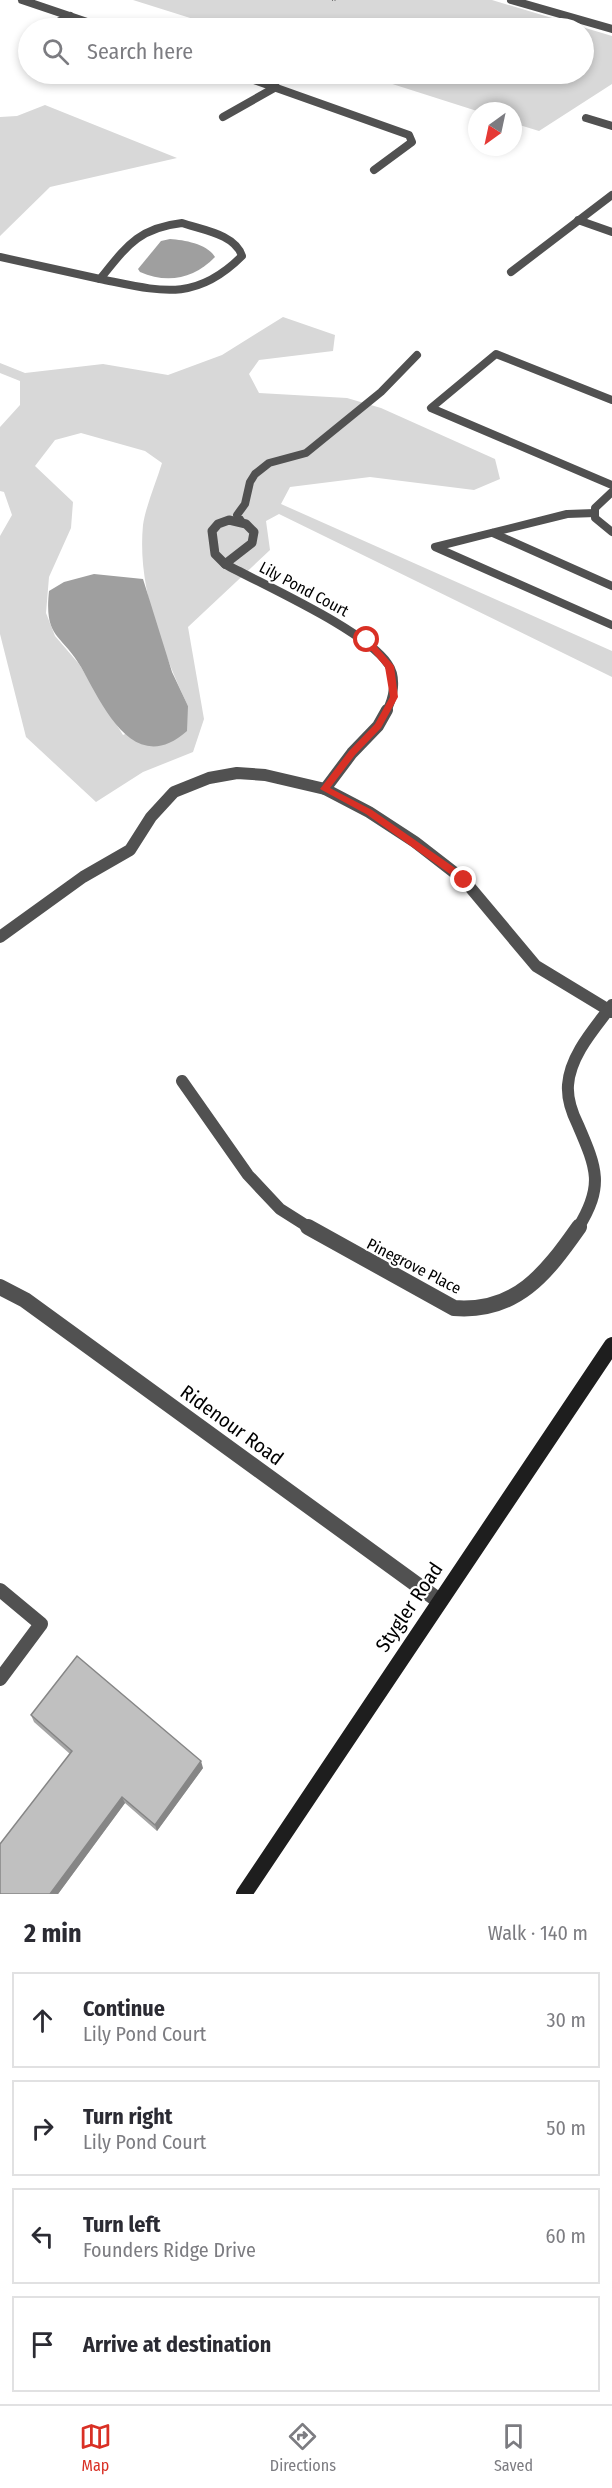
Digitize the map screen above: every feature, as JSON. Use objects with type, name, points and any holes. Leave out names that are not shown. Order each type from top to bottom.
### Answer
[{"type":"main road","name":"Stygler Road","points":[[244,1894],[438,1600],[612,1345]]},
{"type":"street","points":[[22,0],[76,18]]},
{"type":"street","points":[[511,0],[572,18]]},
{"type":"street","points":[[66,18],[70,16]]},
{"type":"street","points":[[594,25],[612,30]]},
{"type":"street","points":[[267,84],[409,135],[412,142],[406,149],[374,170]]},
{"type":"street","points":[[223,117],[276,87]]},
{"type":"street","points":[[586,118],[612,126]]},
{"type":"street","points":[[512,272],[612,195]]},
{"type":"street","points":[[578,220],[612,232]]},
{"type":"street","points":[[0,257],[100,279],[160,291],[194,290],[233,266],[242,256],[239,246],[227,238],[198,226],[164,224],[148,228],[137,235],[100,279]]},
{"type":"street","points":[[225,564],[217,559],[213,552],[212,531],[218,524],[241,521]]},
{"type":"street","name":"Lily Pond Court","points":[[241,521],[250,525],[254,532],[252,543],[225,564],[367,640],[390,666],[394,697],[378,726],[352,753],[324,789]]},
{"type":"street","points":[[0,938],[83,877],[129,850],[151,817],[174,792],[209,777],[237,773],[265,775],[324,789],[369,812],[464,880],[536,966],[611,1009]]},
{"type":"street","name":"Pinegrove Place","points":[[182,1081],[248,1175],[280,1209],[320,1235],[454,1308],[479,1311],[512,1299],[559,1256],[593,1204],[598,1182],[595,1165],[569,1102],[567,1087],[571,1068],[611,1009]]},
{"type":"street","name":"Ridenour Road","points":[[0,1287],[25,1300],[438,1600]]},
{"type":"lane","points":[[612,400],[496,354],[431,408],[612,485]]},
{"type":"lane","points":[[241,521],[237,515],[245,504],[250,482],[255,474],[269,463],[306,453],[381,392],[417,355]]},
{"type":"lane","points":[[612,492],[595,508],[595,518],[612,531]]},
{"type":"lane","points":[[595,513],[567,514],[435,547],[612,625]]},
{"type":"lane","points":[[493,532],[612,585]]},
{"type":"lane","points":[[0,1590],[40,1624],[0,1679]]},
{"type":"shaded area","points":[[133,0],[492,0],[552,18],[190,18]]},
{"type":"shaded area","points":[[594,31],[612,36],[612,84],[539,131],[522,126],[522,102],[468,102],[468,108],[392,84],[594,84]]},
{"type":"shaded area","points":[[45,105],[177,158],[50,187],[0,236],[0,117],[17,116]]},
{"type":"shaded area","points":[[170,239],[201,246],[215,257],[198,270],[180,277],[160,278],[140,272],[138,269],[161,241]]},
{"type":"shaded area","points":[[283,317],[335,335],[333,351],[259,360],[249,374],[259,393],[347,398],[381,408],[495,459],[500,479],[474,490],[370,477],[290,487],[281,504],[612,651],[612,677],[279,514],[266,521],[270,550],[188,627],[204,719],[193,752],[143,772],[96,802],[26,737],[0,634],[0,536],[12,515],[4,492],[0,491],[0,427],[20,405],[20,381],[0,373],[0,363],[25,373],[103,364],[168,375],[222,355]],"holes":[[[81,433],[145,451],[162,463],[143,525],[144,572],[161,640],[188,706],[123,735],[79,664],[55,636],[46,613],[49,577],[71,528],[73,502],[35,466],[55,440]]]},
{"type":"shaded area","points":[[94,574],[143,579],[172,672],[188,706],[187,731],[168,743],[151,746],[136,742],[122,731],[110,717],[74,656],[52,627],[48,607],[49,591],[64,582]]},
{"type":"building","points":[[77,1656],[201,1761],[155,1825],[122,1797],[50,1894],[0,1894],[0,1844],[72,1751],[31,1715]]},
{"type":"route","points":[[367,640],[390,666],[394,697],[378,726],[352,753],[324,789],[369,812],[415,842],[464,880]]}]
